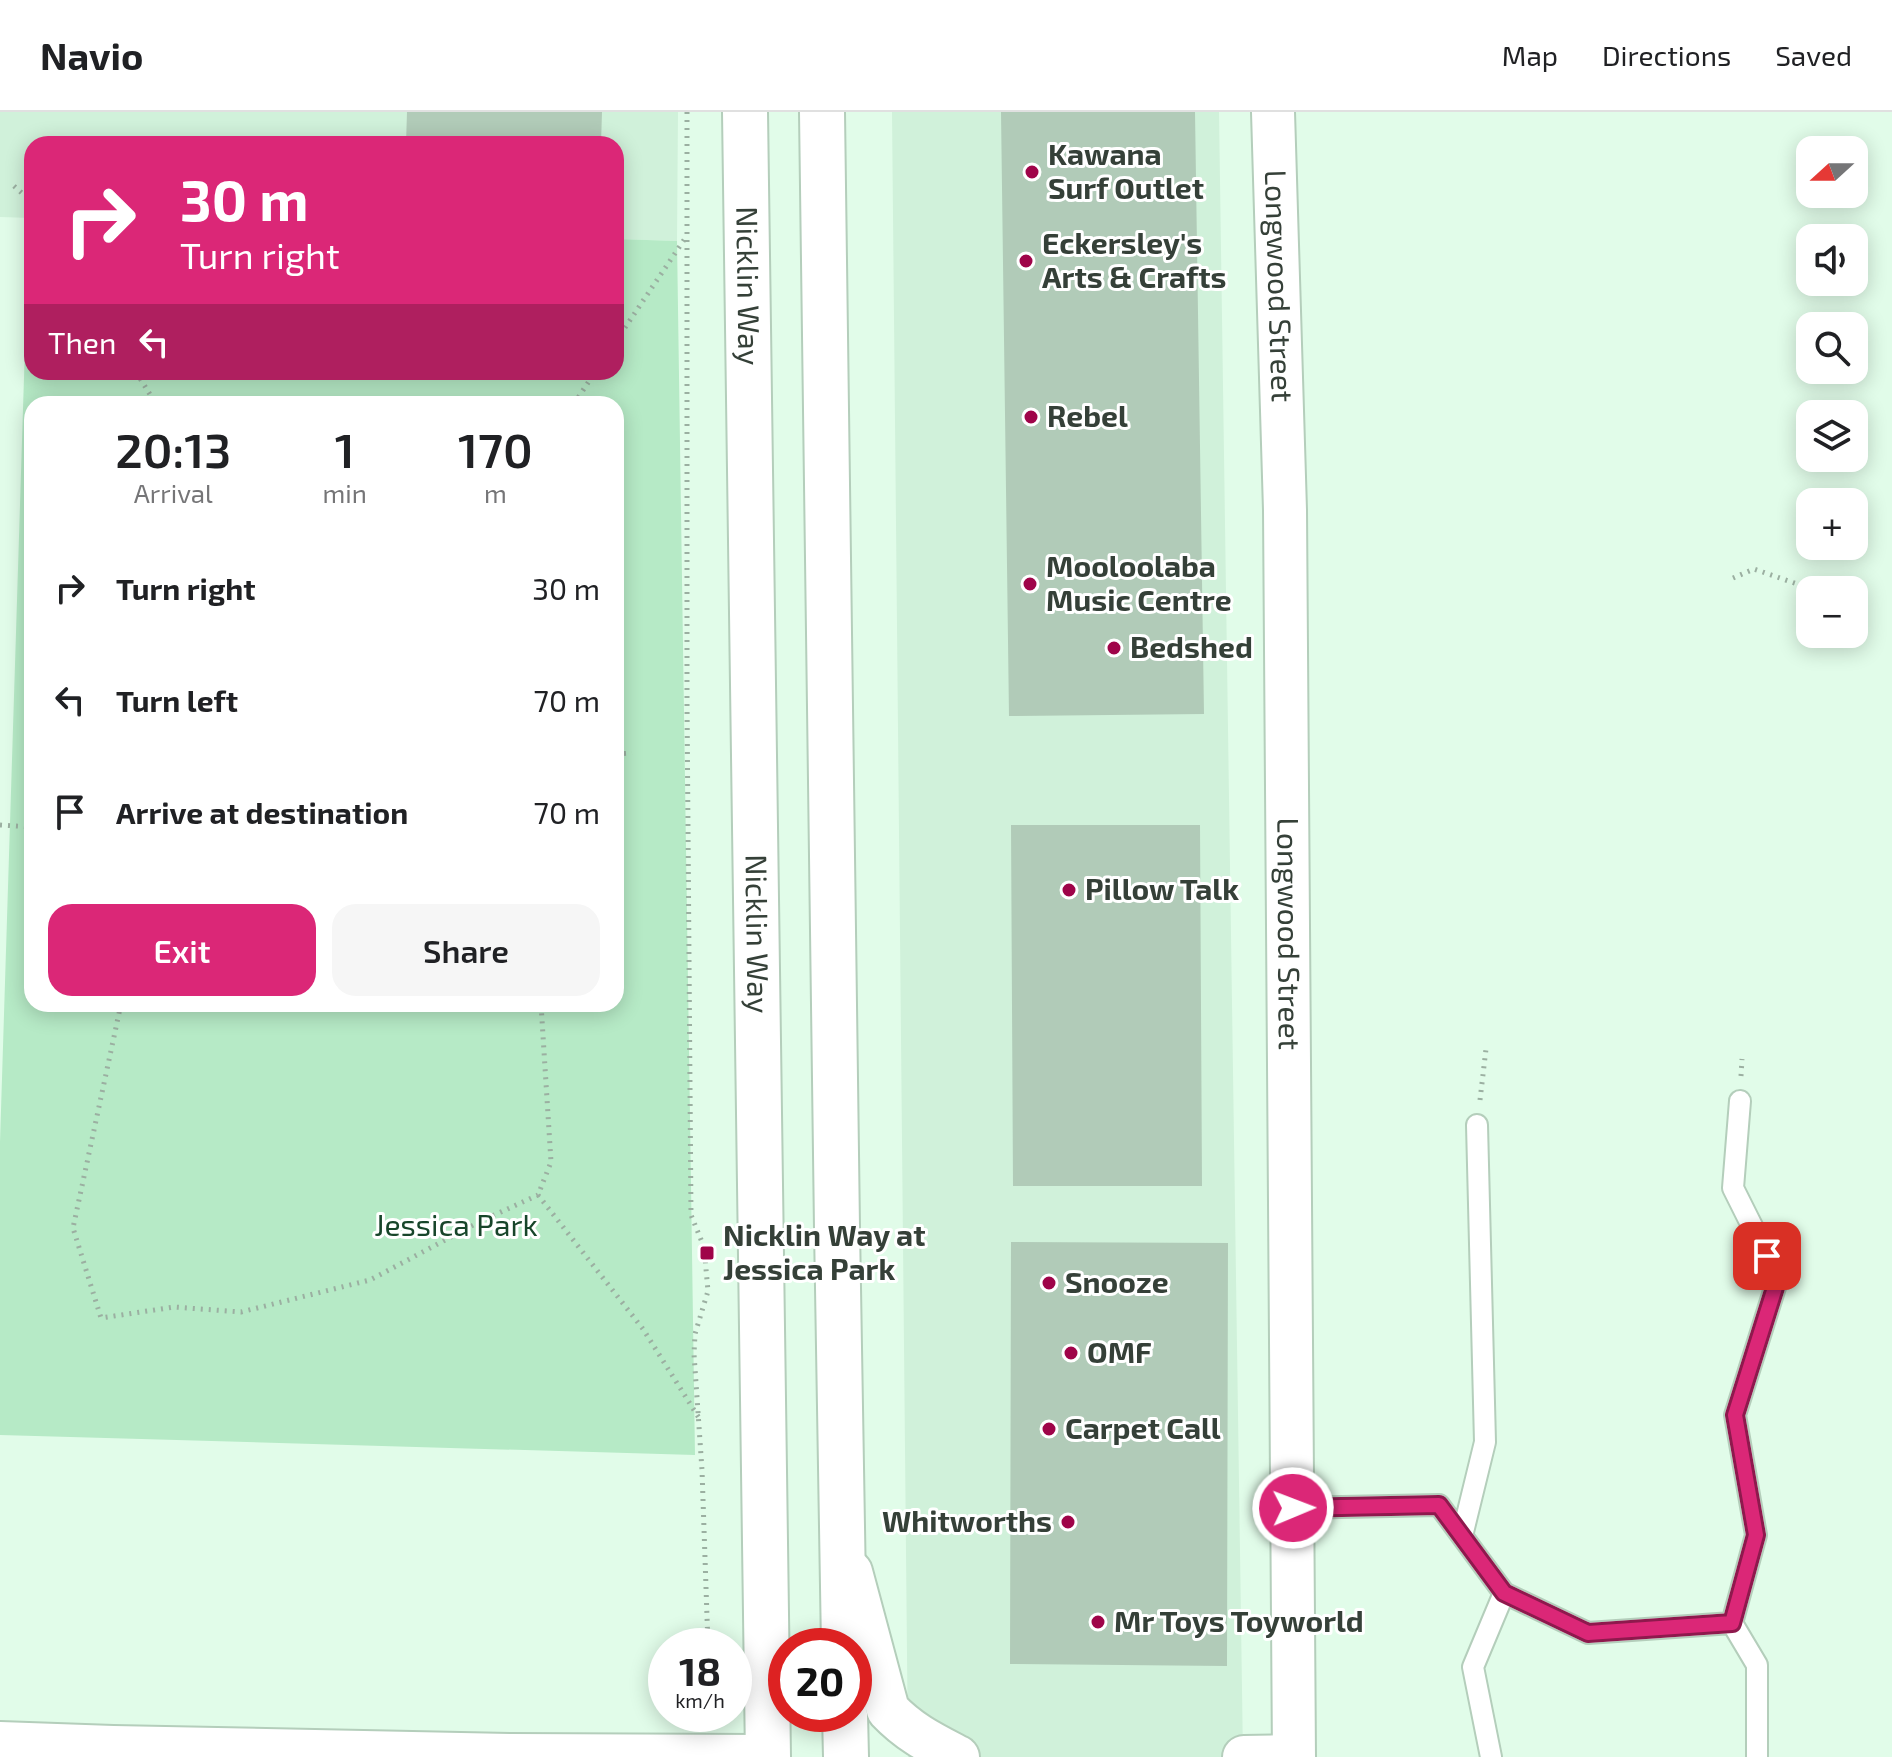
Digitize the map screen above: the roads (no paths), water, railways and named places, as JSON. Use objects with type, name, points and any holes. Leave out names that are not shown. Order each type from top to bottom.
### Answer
[{"type":"highway","name":"Nicklin Way","points":[[745,112],[768,1756]]},
{"type":"highway","points":[[822,112],[844,1628]]},
{"type":"highway","points":[[845,1732],[846,1757]]},
{"type":"street","name":"Longwood Street","points":[[1273,112],[1285,510],[1294,1756]]},
{"type":"street","points":[[843,1540],[888,1710],[920,1738],[958,1757]]},
{"type":"street","points":[[0,1743],[113,1752],[768,1756]]},
{"type":"street","points":[[1244,1757],[1294,1756]]},
{"type":"lane","points":[[1740,1101],[1733,1188],[1778,1278],[1735,1415],[1756,1535],[1732,1623],[1757,1665],[1757,1757]]},
{"type":"lane","points":[[1462,1536],[1485,1442],[1477,1125]]},
{"type":"lane","points":[[1293,1508],[1439,1505],[1504,1593],[1588,1633],[1732,1623]]},
{"type":"lane","points":[[1491,1757],[1473,1667],[1504,1593]]},
{"type":"place","name":"Kawana Surf Outlet","points":[[1032,172]]},
{"type":"place","name":"Eckersley's Arts & Crafts","points":[[1026,261]]},
{"type":"place","name":"Rebel","points":[[1031,417]]},
{"type":"place","name":"Mooloolaba Music Centre","points":[[1030,584]]},
{"type":"place","name":"Bedshed","points":[[1114,648]]},
{"type":"place","name":"Pillow Talk","points":[[1069,890]]},
{"type":"place","name":"Nicklin Way at Jessica Park","points":[[707,1253]]},
{"type":"place","name":"Snooze","points":[[1049,1283]]},
{"type":"place","name":"OMF","points":[[1071,1353]]},
{"type":"place","name":"Carpet Call","points":[[1049,1429]]},
{"type":"place","name":"Whitworths","points":[[1068,1522]]},
{"type":"place","name":"Mr Toys Toyworld","points":[[1098,1622]]},
{"type":"park label","name":"Jessica Park","points":[[456,1226]]}]
